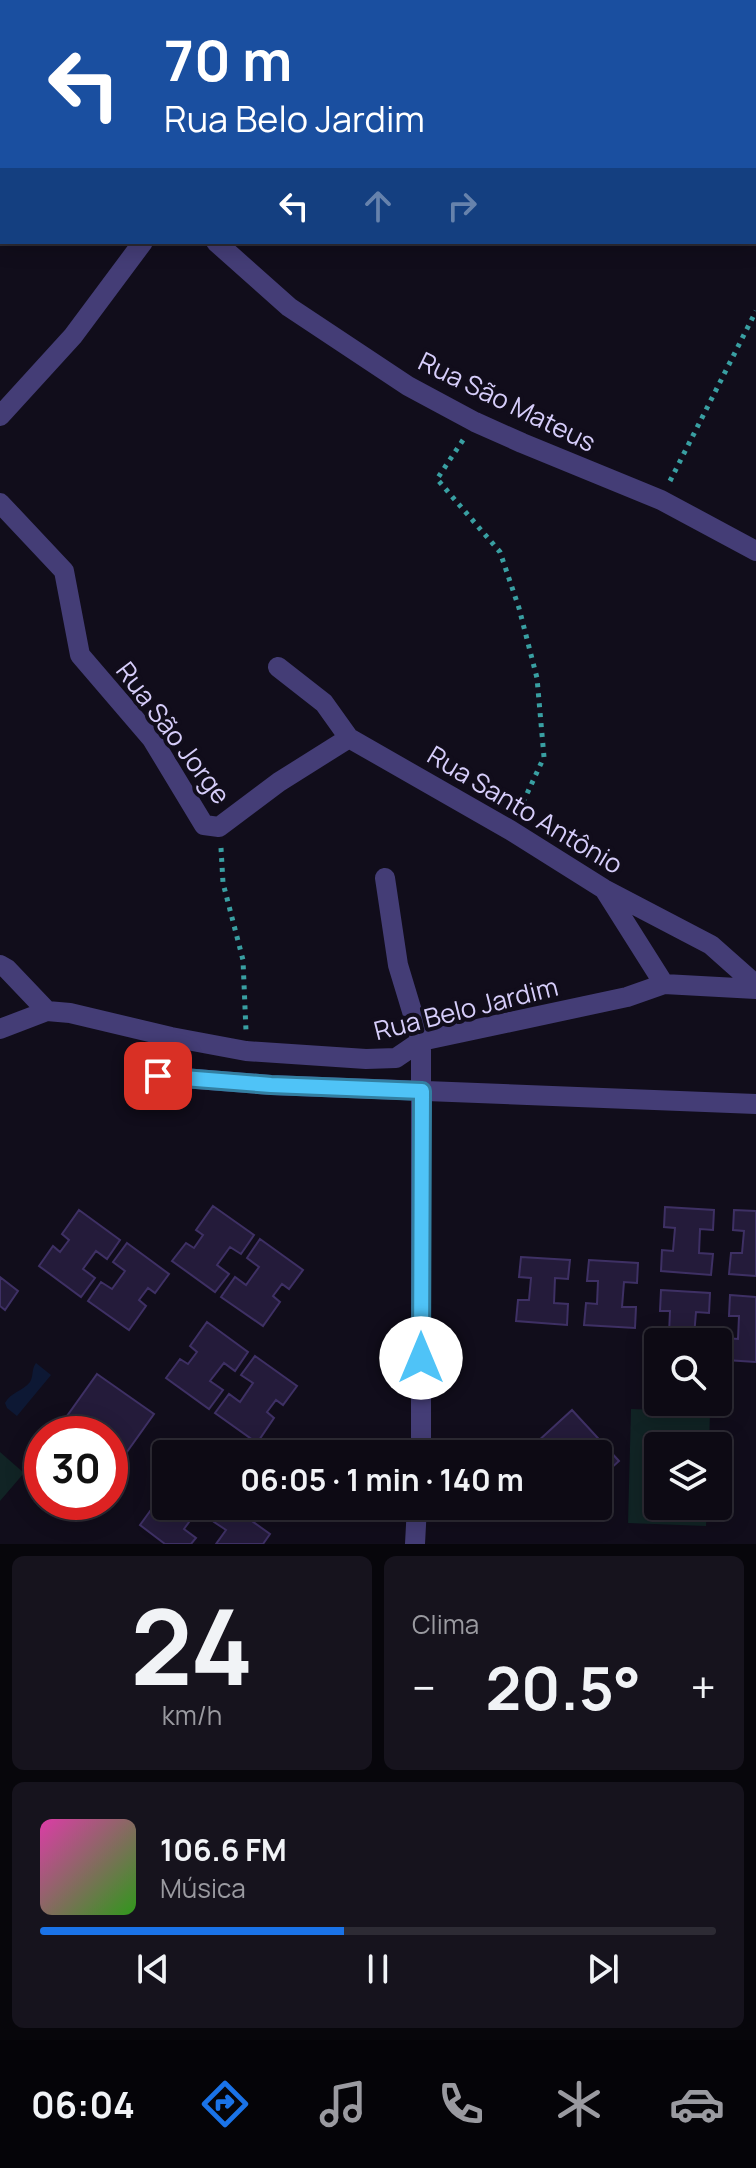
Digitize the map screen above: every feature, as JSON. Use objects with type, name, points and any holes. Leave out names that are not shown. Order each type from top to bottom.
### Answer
[{"type":"street","points":[[0,416],[73,336],[142,244]]},
{"type":"street","name":"Rua São Mateus","points":[[218,244],[289,307],[408,386],[475,422],[661,500],[756,551]]},
{"type":"street","name":"Rua São Jorge","points":[[0,503],[64,571],[80,655],[152,739],[204,825],[219,827]]},
{"type":"street","name":"Rua Santo Antônio","points":[[278,667],[324,703],[349,738],[510,830],[604,889],[711,945],[756,987]]},
{"type":"street","points":[[219,827],[279,782],[349,738]]},
{"type":"street","points":[[385,878],[398,965],[421,1041],[421,1440]]},
{"type":"street","points":[[604,889],[664,984]]},
{"type":"street","points":[[0,965],[47,1011]]},
{"type":"street","name":"Rua Belo Jardim","points":[[0,1029],[47,1011],[70,1013],[246,1051],[396,1058],[421,1041],[627,997],[664,984],[756,987]]},
{"type":"street","points":[[158,1076],[271,1085],[756,1104],[756,1090]]},
{"type":"street","points":[[415,1544],[416,1520]]},
{"type":"path","points":[[661,500],[756,311]]},
{"type":"path","points":[[475,422],[437,479],[500,552],[519,608],[537,678],[544,757],[510,830]]},
{"type":"path","points":[[219,827],[223,883],[243,960],[246,1051]]},
{"type":"green space","points":[[631,1409],[644,1409],[644,1416],[710,1416],[709,1432],[644,1432],[644,1520],[706,1520],[706,1526],[628,1523]]},
{"type":"green space","points":[[0,1452],[24,1473],[0,1501]]},
{"type":"water","points":[[36,1363],[51,1375],[17,1416],[5,1403],[30,1382]]},
{"type":"building","points":[[213,1206],[254,1235],[241,1254],[230,1247],[217,1265],[229,1274],[215,1292],[172,1261],[186,1243],[194,1248],[203,1235],[196,1230]]},
{"type":"building","points":[[665,1207],[714,1210],[713,1230],[700,1229],[699,1253],[713,1254],[711,1275],[661,1271],[662,1250],[673,1251],[675,1228],[664,1227]]},
{"type":"building","points":[[79,1210],[120,1240],[107,1259],[96,1251],[83,1269],[95,1278],[81,1297],[39,1266],[53,1246],[60,1252],[69,1240],[62,1234]]},
{"type":"building","points":[[734,1210],[756,1211],[756,1276],[729,1274],[731,1253],[742,1253],[744,1231],[733,1230]]},
{"type":"building","points":[[260,1239],[303,1270],[289,1289],[282,1284],[273,1296],[280,1302],[263,1326],[221,1297],[235,1277],[246,1285],[259,1267],[247,1258]]},
{"type":"building","points":[[127,1243],[169,1274],[155,1293],[148,1288],[139,1300],[146,1306],[129,1330],[88,1301],[101,1282],[112,1289],[125,1271],[113,1262]]},
{"type":"building","points":[[521,1257],[570,1260],[568,1279],[555,1278],[554,1303],[568,1304],[567,1325],[516,1321],[518,1300],[529,1300],[531,1278],[519,1277]]},
{"type":"building","points":[[589,1260],[638,1263],[637,1283],[624,1282],[622,1307],[636,1307],[635,1328],[584,1325],[586,1303],[597,1304],[598,1281],[587,1281]]},
{"type":"building","points":[[0,1277],[18,1291],[5,1310],[0,1306]]},
{"type":"building","points":[[661,1290],[710,1293],[709,1313],[696,1312],[695,1328],[669,1328],[670,1311],[660,1311]]},
{"type":"building","points":[[730,1295],[756,1297],[756,1362],[732,1360],[732,1338],[738,1339],[739,1316],[729,1316]]},
{"type":"building","points":[[207,1322],[248,1352],[235,1371],[224,1363],[210,1381],[223,1390],[209,1409],[166,1378],[180,1359],[188,1364],[197,1352],[190,1346]]},
{"type":"building","points":[[255,1356],[297,1386],[283,1405],[276,1400],[267,1412],[274,1418],[259,1440],[253,1440],[215,1413],[229,1394],[240,1402],[253,1383],[241,1375]]},
{"type":"building","points":[[97,1374],[154,1414],[128,1450],[128,1416],[67,1416]]},
{"type":"building","points":[[572,1410],[600,1440],[539,1440]]},
{"type":"building","points":[[612,1453],[619,1461],[612,1467]]},
{"type":"building","points":[[152,1508],[152,1520],[190,1520],[184,1529],[196,1538],[191,1544],[165,1544],[140,1525]]},
{"type":"building","points":[[250,1520],[270,1534],[263,1544],[216,1544],[226,1530],[214,1522]]},
{"type":"route","points":[[158,1076],[271,1085],[422,1091],[421,1358]]}]
